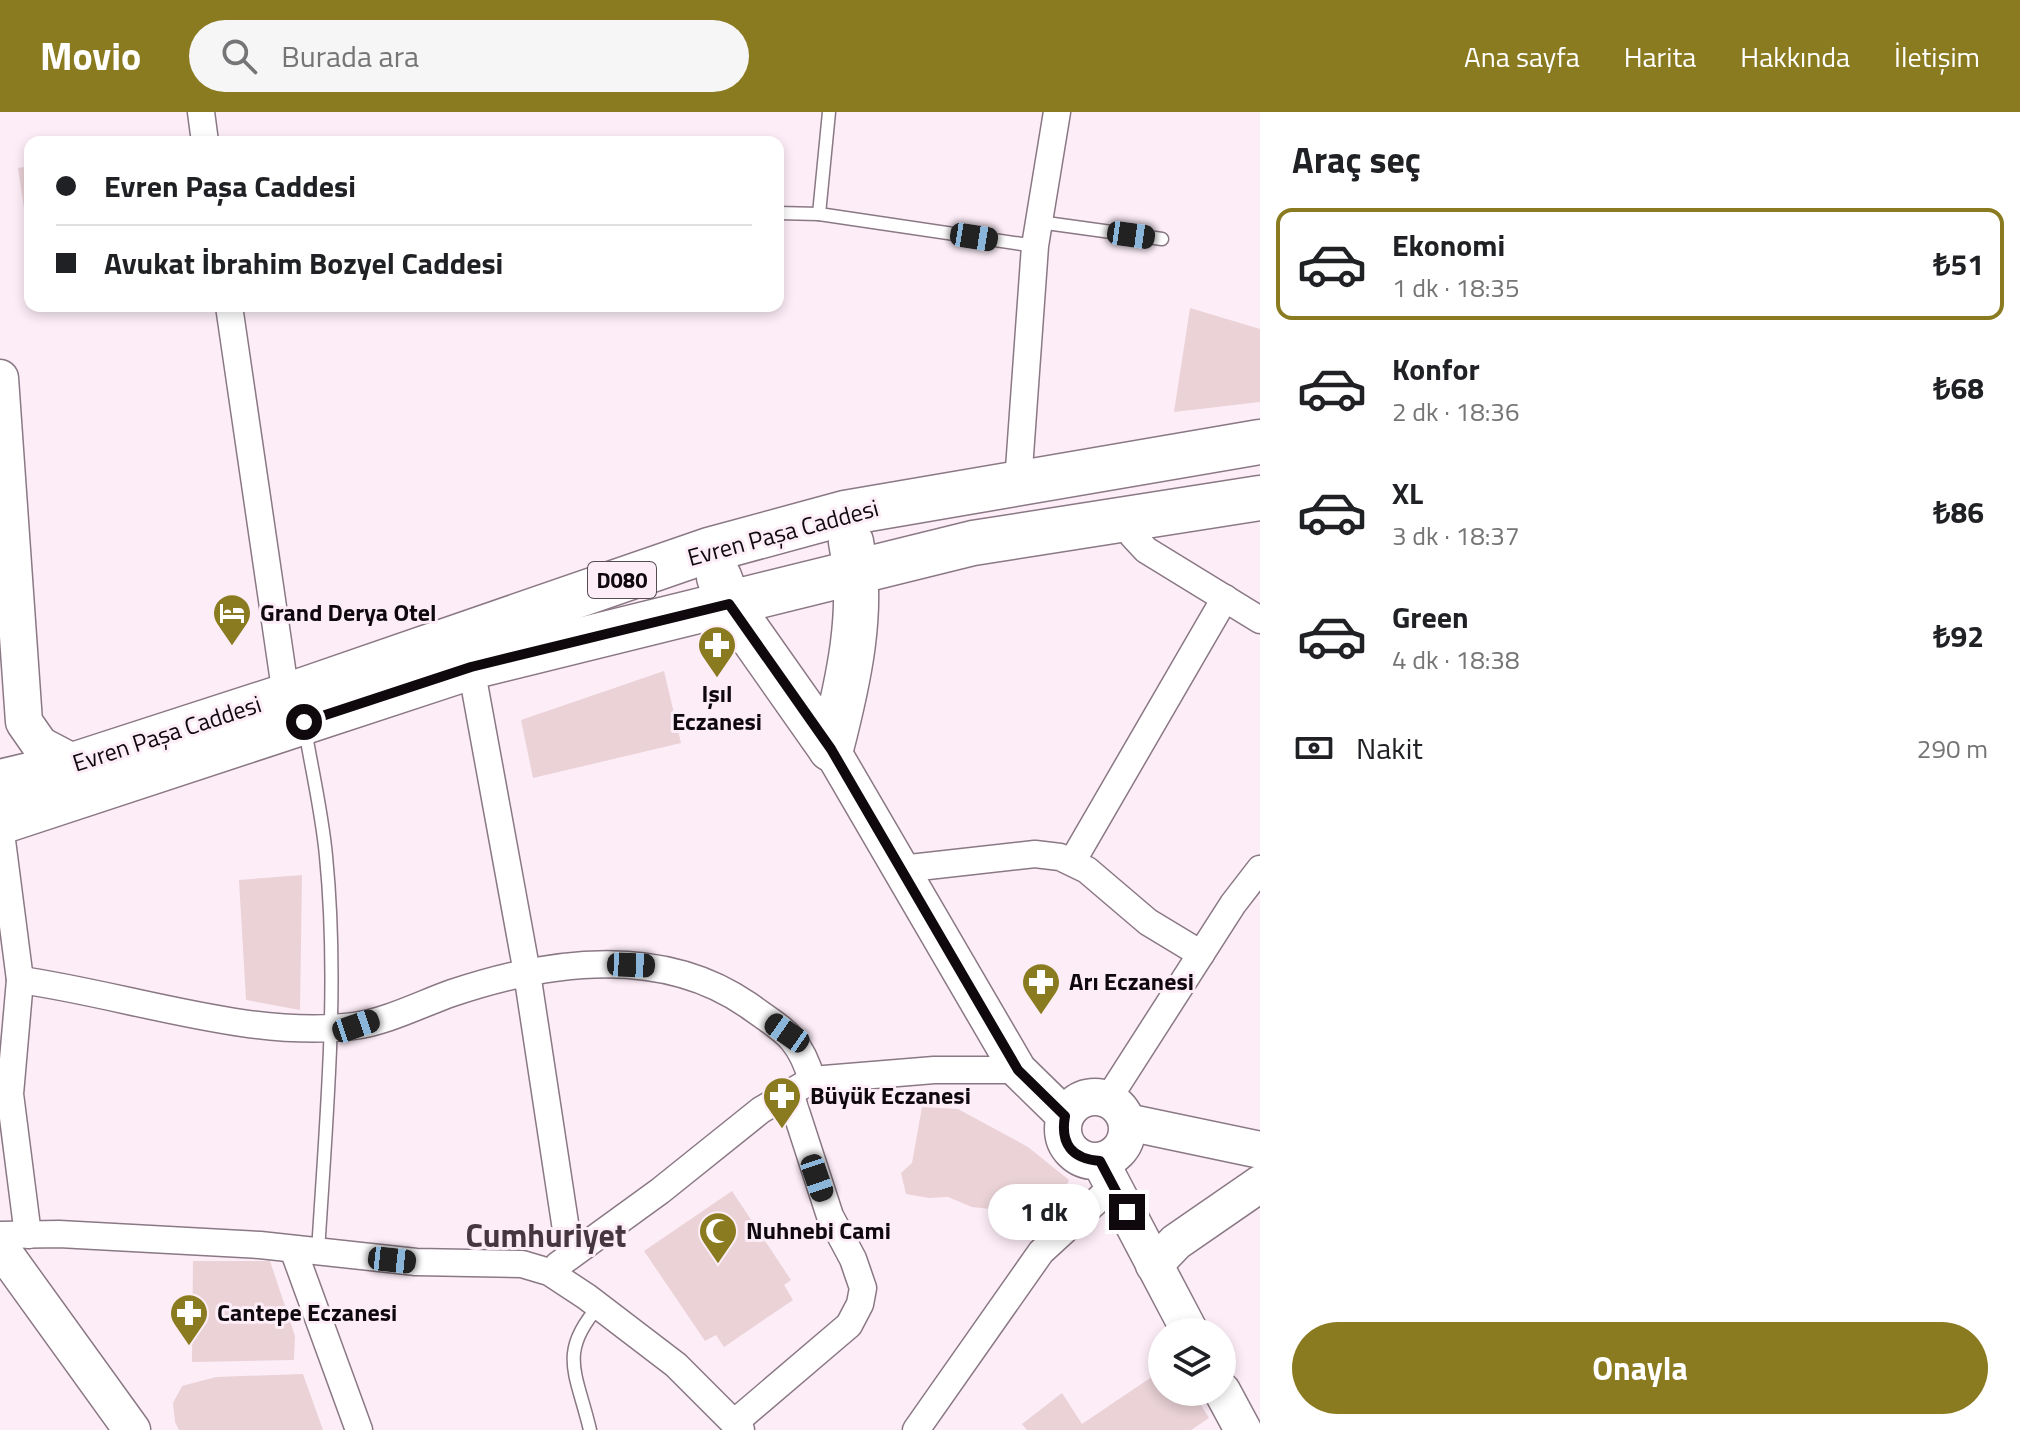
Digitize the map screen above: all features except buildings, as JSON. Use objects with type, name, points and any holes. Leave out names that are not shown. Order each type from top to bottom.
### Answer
[{"type":"highway","name":"Evren Paşa Caddesi","points":[[0,823],[709,550],[845,513],[1260,442]]},
{"type":"highway","name":"Evren Paşa Caddesi","points":[[0,782],[973,543],[1260,498]]},
{"type":"highway","points":[[831,749],[850,677],[857,571],[845,513]]},
{"type":"highway","points":[[709,550],[729,604],[831,749]]},
{"type":"street","points":[[201,112],[204,136]]},
{"type":"street","points":[[1018,483],[1037,234],[1057,112]]},
{"type":"street","points":[[230,312],[295,709]]},
{"type":"street","points":[[0,378],[24,722],[40,745],[76,764]]},
{"type":"street","points":[[1126,519],[1133,536],[1146,550],[1260,620]]},
{"type":"street","points":[[1072,862],[1225,598]]},
{"type":"street","points":[[471,667],[527,973],[570,1256]]},
{"type":"street","points":[[831,749],[1018,1070],[1065,1116]]},
{"type":"street","points":[[0,823],[20,980],[10,1094],[14,1241],[132,1430]]},
{"type":"street","points":[[901,869],[1035,854],[1072,862],[1102,881],[1148,922],[1201,954]]},
{"type":"street","points":[[1117,1110],[1201,954],[1260,869]]},
{"type":"street","points":[[1233,904],[1260,908]]},
{"type":"street","points":[[0,1235],[14,1241],[306,1250],[416,1262],[522,1264],[549,1272],[599,1306],[676,1365],[737,1426],[849,1325],[860,1304],[863,1288],[853,1259],[830,1216],[801,1087],[803,1051],[787,1033],[724,989],[655,966],[583,963],[488,981],[356,1026],[331,1026],[273,1025],[20,980]]},
{"type":"street","points":[[549,1272],[660,1191],[761,1110],[801,1087],[934,1070],[1018,1070]]},
{"type":"street","points":[[1182,1318],[1106,1173],[1074,1154],[1065,1143],[1062,1130],[1065,1116],[1078,1101],[1098,1096],[1117,1110],[1260,1150]]},
{"type":"street","points":[[916,1430],[1041,1252],[1106,1173],[1127,1133],[1117,1110]]},
{"type":"street","points":[[1154,1265],[1176,1242],[1260,1184]]},
{"type":"street","points":[[306,1250],[359,1430]]},
{"type":"street","points":[[1230,1406],[1243,1430]]},
{"type":"lane","points":[[819,214],[829,112]]},
{"type":"lane","points":[[784,213],[1037,234],[1162,239]]},
{"type":"lane","points":[[295,709],[326,854],[331,1026],[306,1250]]},
{"type":"lane","points":[[590,1430],[573,1347],[578,1331],[599,1306]]},
{"type":"place","name":"Grand Derya Otel","points":[[232,647]]},
{"type":"place","name":"Işıl Eczanesi","points":[[717,679]]},
{"type":"place","name":"Arı Eczanesi","points":[[1041,1016]]},
{"type":"place","name":"Büyük Eczanesi","points":[[782,1130]]},
{"type":"place","name":"Nuhnebi Cami","points":[[718,1265]]},
{"type":"place","name":"Cantepe Eczanesi","points":[[189,1347]]},
{"type":"district","name":"Cumhuriyet","points":[[546,1236]]},
{"type":"route","points":[[304,722],[471,667],[729,604],[831,749],[1018,1070],[1065,1116],[1062,1130],[1065,1143],[1074,1154],[1086,1160],[1100,1161],[1127,1212]]}]
